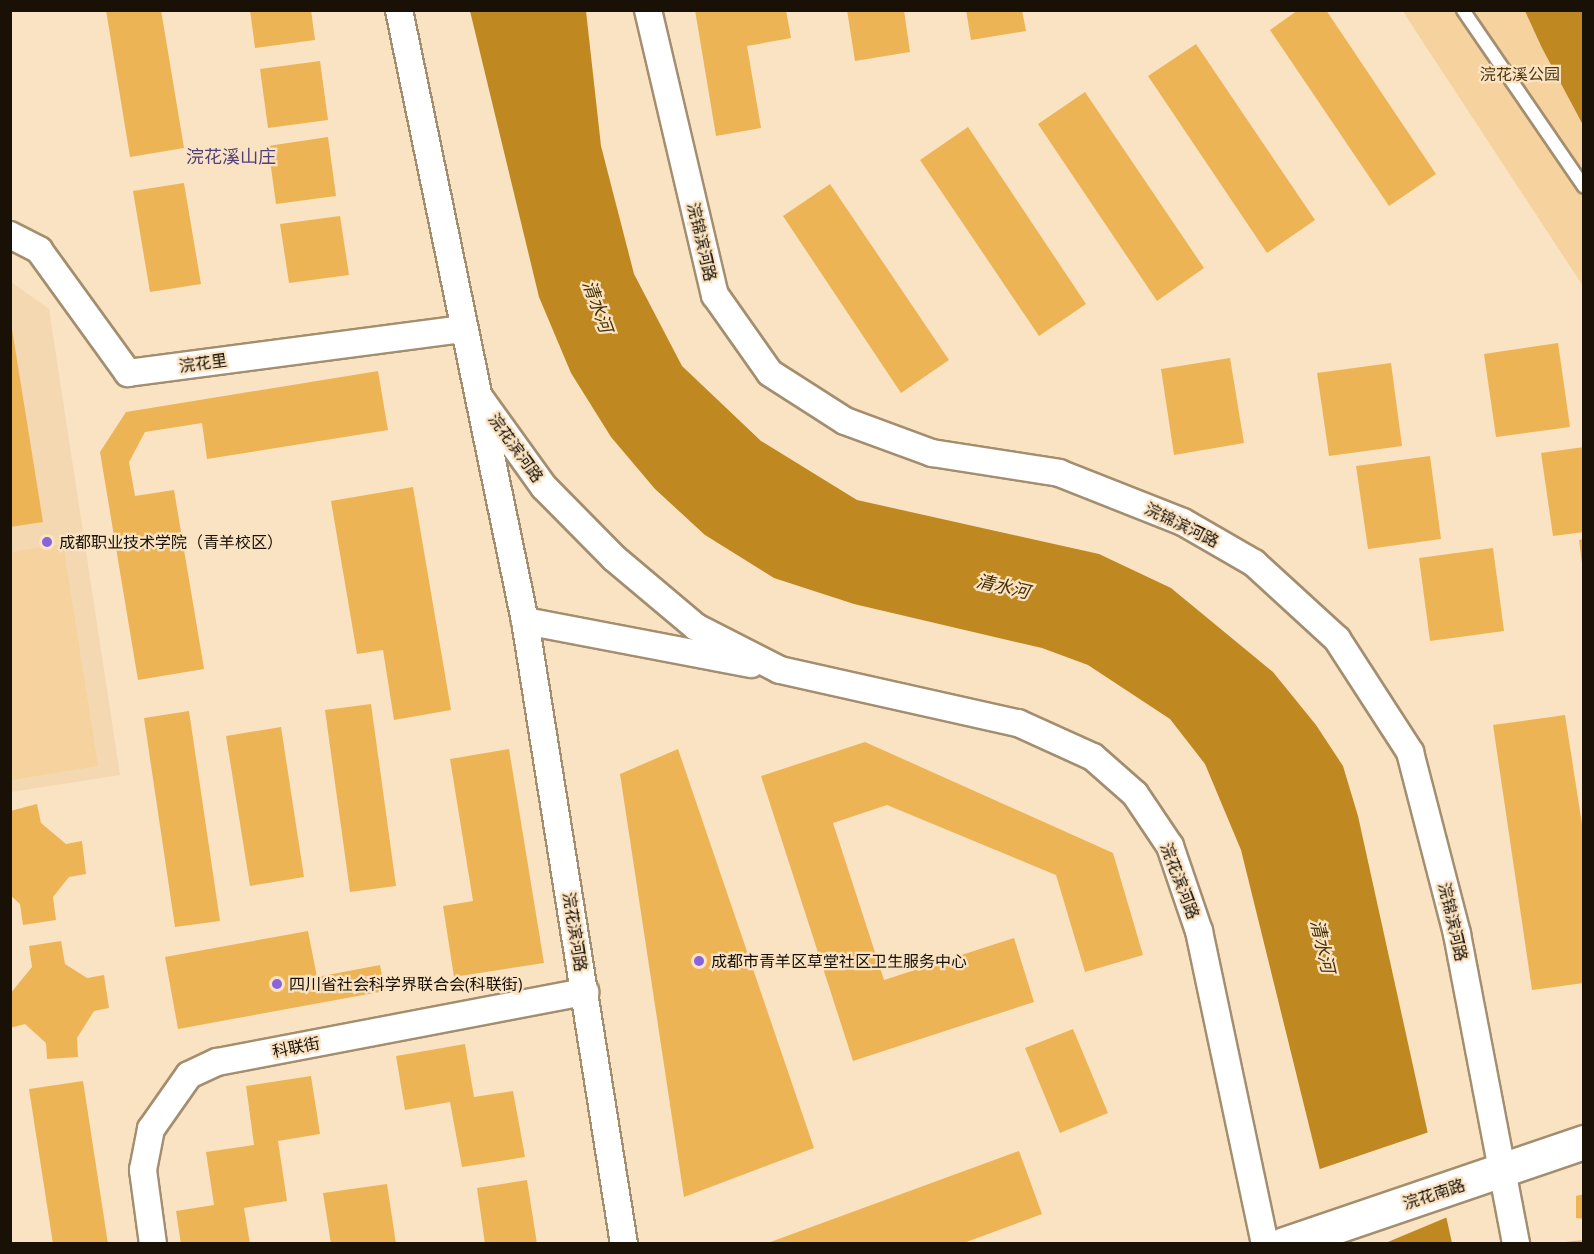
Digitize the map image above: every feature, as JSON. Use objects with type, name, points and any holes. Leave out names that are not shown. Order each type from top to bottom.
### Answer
[{"type":"street","name":"浣花滨河路","points":[[399,10],[460,329],[480,398],[525,621],[624,1244]]},
{"type":"street","name":"浣锦滨河路","points":[[648,10],[715,295],[770,374],[846,421],[932,453],[1059,473],[1183,522],[1254,563],[1337,639],[1410,752],[1457,934],[1504,1171],[1516,1244]]},
{"type":"street","name":"浣花里","points":[[10,235],[39,250],[128,373],[460,329]]},
{"type":"street","name":"浣花滨河路","points":[[480,398],[544,487],[615,558],[696,627],[780,670]]},
{"type":"street","name":"浣花滨河路","points":[[525,621],[780,670],[1018,723],[1093,757],[1135,794],[1170,846],[1199,931],[1265,1244]]},
{"type":"street","name":"科联街","points":[[153,1244],[143,1170],[151,1129],[189,1075],[217,1062],[585,992]]},
{"type":"street","name":"浣花南路","points":[[1284,1244],[1584,1142]]},
{"type":"lane","points":[[1463,10],[1584,187]]},
{"type":"shaded area","name":"成都职业技术学院（青羊校区）","points":[[11,282],[49,309],[120,775],[11,792]]},
{"type":"green space","name":"浣花溪公园","points":[[1403,11],[1583,11],[1583,286],[1417,33]]},
{"type":"green space","points":[[63,544],[98,766],[11,780],[11,552]]},
{"type":"water","name":"清水河","points":[[470,11],[586,11],[601,146],[634,274],[682,366],[761,441],[857,500],[1099,554],[1171,588],[1273,672],[1316,725],[1343,766],[1358,816],[1452,1243],[1338,1243],[1241,850],[1205,764],[1170,719],[1088,665],[1042,648],[854,604],[774,578],[705,535],[655,489],[611,437],[571,373],[539,297]]},
{"type":"water","points":[[1525,11],[1583,11],[1583,125],[1542,48]]},
{"type":"pier","points":[[1432,1131],[1450,1216],[1383,1244],[1335,1244],[1317,1170]]},
{"type":"building","points":[[106,10],[161,10],[184,148],[130,157]]},
{"type":"building","points":[[250,10],[311,10],[315,40],[255,48]]},
{"type":"building","points":[[695,10],[786,10],[791,38],[747,46],[761,128],[716,136]]},
{"type":"building","points":[[847,10],[904,10],[910,52],[855,61]]},
{"type":"building","points":[[966,10],[1022,10],[1026,31],[971,40]]},
{"type":"building","points":[[1298,10],[1326,10],[1436,174],[1389,206],[1270,30]]},
{"type":"building","points":[[1196,44],[1315,220],[1267,253],[1148,76]]},
{"type":"building","points":[[320,61],[328,120],[268,128],[260,69]]},
{"type":"building","points":[[1085,92],[1204,268],[1157,301],[1038,124]]},
{"type":"building","points":[[968,127],[1086,304],[1039,336],[920,160]]},
{"type":"building","points":[[328,137],[336,196],[276,204],[268,146]]},
{"type":"building","points":[[184,183],[201,284],[150,292],[133,191]]},
{"type":"building","points":[[830,184],[949,360],[901,393],[783,216]]},
{"type":"building","points":[[340,216],[349,275],[289,283],[280,224]]},
{"type":"building","points":[[12,329],[43,522],[10,527],[10,330]]},
{"type":"building","points":[[1558,343],[1570,427],[1496,437],[1484,354]]},
{"type":"building","points":[[1230,358],[1244,443],[1174,455],[1161,369]]},
{"type":"building","points":[[1391,363],[1402,446],[1329,456],[1317,373]]},
{"type":"building","points":[[378,371],[388,430],[207,459],[202,423],[145,432],[129,462],[135,496],[174,490],[204,669],[138,680],[100,452],[126,412]]},
{"type":"building","points":[[1584,447],[1584,532],[1553,536],[1541,453]]},
{"type":"building","points":[[1430,456],[1441,539],[1368,549],[1356,466]]},
{"type":"building","points":[[413,487],[451,710],[394,720],[383,650],[357,654],[331,501]]},
{"type":"building","points":[[1584,539],[1584,563],[1582,563],[1579,540]]},
{"type":"building","points":[[1493,548],[1504,631],[1430,641],[1419,558]]},
{"type":"building","points":[[371,704],[396,886],[350,892],[325,710]]},
{"type":"building","points":[[189,711],[220,921],[175,927],[144,718]]},
{"type":"building","points":[[1565,715],[1584,837],[1584,983],[1532,990],[1493,725]]},
{"type":"building","points":[[281,727],[304,877],[250,886],[226,736]]},
{"type":"building","points":[[865,742],[1113,853],[1143,955],[1085,972],[1056,875],[887,805],[833,823],[884,980],[1014,938],[1034,1002],[853,1061],[761,776]]},
{"type":"building","points":[[509,749],[544,963],[454,977],[443,906],[473,901],[450,759]]},
{"type":"building","name":"成都市青羊区草堂社区卫生服务中心","points":[[678,749],[814,1148],[684,1197],[620,774]]},
{"type":"building","points":[[37,804],[41,823],[66,844],[82,841],[86,874],[69,877],[53,897],[56,920],[23,925],[20,904],[10,895],[10,811]]},
{"type":"building","name":"四川省社会科学界联合会(科联街)","points":[[308,931],[317,977],[380,965],[385,991],[178,1029],[165,957]]},
{"type":"building","points":[[61,941],[65,964],[87,978],[104,975],[109,1008],[94,1011],[77,1038],[78,1057],[47,1059],[46,1043],[25,1024],[10,1028],[10,994],[32,967],[29,946]]},
{"type":"building","points":[[1073,1029],[1108,1113],[1060,1133],[1025,1048]]},
{"type":"building","points":[[465,1044],[474,1097],[513,1091],[525,1157],[462,1167],[450,1102],[405,1110],[396,1056]]},
{"type":"building","points":[[311,1076],[320,1134],[278,1141],[287,1201],[244,1208],[250,1244],[181,1244],[176,1211],[214,1205],[206,1152],[254,1145],[246,1086]]},
{"type":"building","points":[[83,1081],[108,1244],[53,1244],[29,1089]]},
{"type":"building","points":[[1019,1151],[1042,1214],[961,1244],[765,1244]]},
{"type":"building","points":[[527,1180],[537,1244],[485,1244],[477,1188]]},
{"type":"building","points":[[387,1184],[396,1244],[331,1244],[323,1193]]},
{"type":"building","points":[[1584,1194],[1584,1219],[1576,1218],[1576,1196]]},
{"type":"building","points":[[1584,1240],[1584,1244],[1565,1244],[1565,1242]]},
{"type":"place","name":"成都职业技术学院（青羊校区）","points":[[47,542]]},
{"type":"place","name":"成都市青羊区草堂社区卫生服务中心","points":[[699,961]]},
{"type":"place","name":"四川省社会科学界联合会(科联街)","points":[[277,984]]},
{"type":"district","name":"浣花溪山庄","points":[[231,156]]}]
